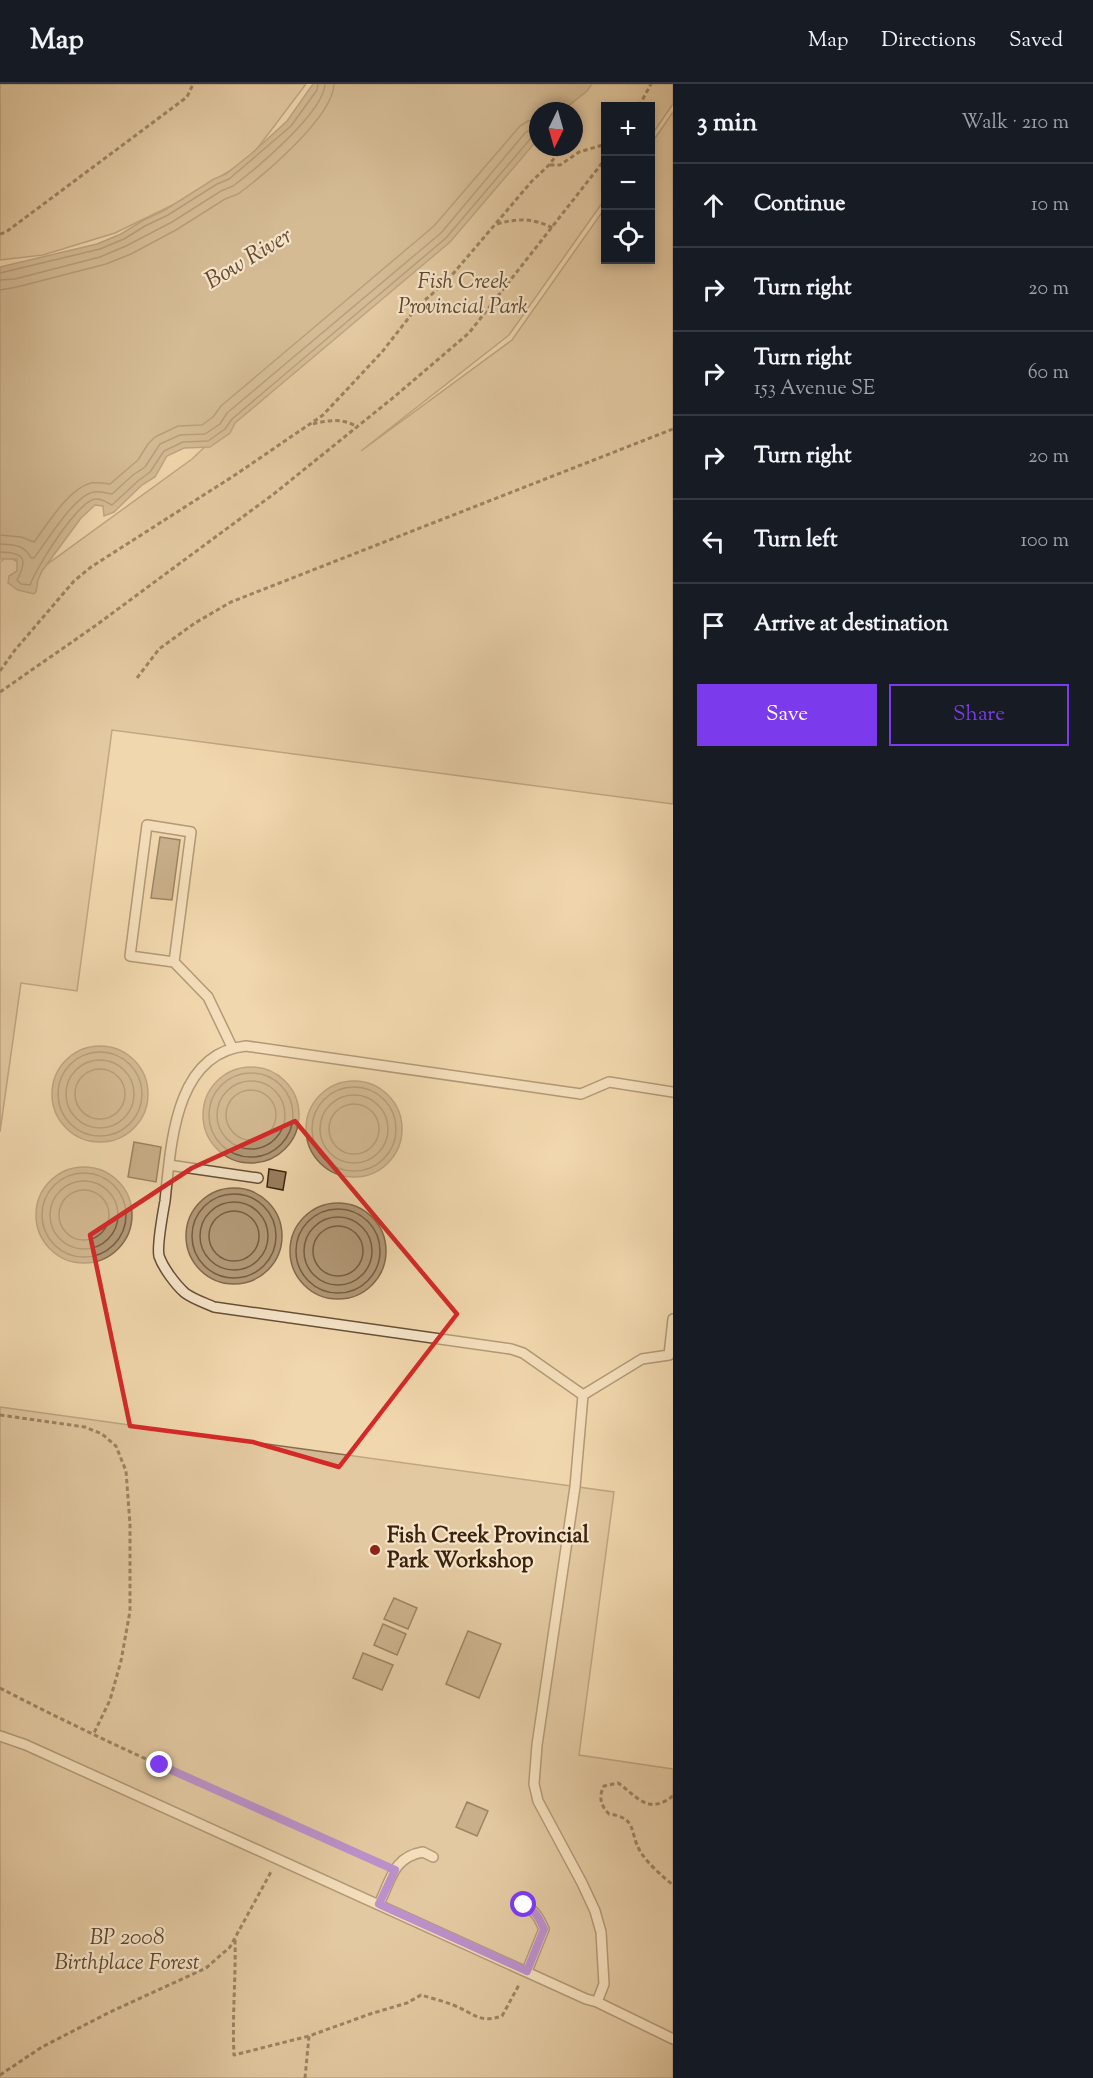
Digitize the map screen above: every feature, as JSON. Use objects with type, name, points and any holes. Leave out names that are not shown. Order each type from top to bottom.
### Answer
[{"type":"lane","points":[[174,962],[191,832],[147,825],[130,956],[174,962],[208,997],[232,1047]]},
{"type":"lane","points":[[583,1395],[523,1353],[511,1349],[214,1307],[186,1294],[172,1277],[159,1254],[169,1165],[179,1106],[187,1087],[208,1062],[232,1047],[246,1046],[581,1094],[609,1082],[673,1092]]},
{"type":"lane","points":[[169,1165],[258,1178]]},
{"type":"lane","points":[[583,1395],[642,1359],[671,1356],[673,1319]]},
{"type":"lane","points":[[583,1395],[575,1487],[537,1744],[534,1784],[538,1801],[547,1820],[595,1911],[601,1932],[604,1984],[597,2002]]},
{"type":"lane","points":[[0,1736],[26,1745],[597,2002],[673,2039]]},
{"type":"lane","points":[[379,1904],[399,1862],[405,1857],[423,1852],[433,1857]]},
{"type":"lane","points":[[524,1905],[539,1918],[544,1929],[527,1971]]},
{"type":"path","points":[[0,234],[187,97],[193,84]]},
{"type":"path","points":[[641,102],[651,84]]},
{"type":"path","points":[[549,165],[560,165],[579,153],[601,146]]},
{"type":"path","points":[[0,671],[74,581],[91,567],[243,470],[323,415],[381,352],[418,306],[446,282],[556,156]]},
{"type":"path","points":[[0,692],[95,626],[275,493],[470,333],[601,165]]},
{"type":"path","points":[[496,224],[529,219],[553,228]]},
{"type":"path","points":[[310,425],[338,421],[351,423],[357,427]]},
{"type":"path","points":[[137,678],[159,649],[195,623],[231,602],[673,429]]},
{"type":"path","points":[[0,1415],[85,1427],[102,1434],[116,1446],[126,1471],[130,1524],[130,1611],[110,1700],[94,1733]]},
{"type":"path","points":[[0,1688],[160,1765],[395,1870]]},
{"type":"path","points":[[673,1796],[663,1804],[650,1805],[618,1783],[613,1783],[604,1786],[600,1798],[609,1814],[620,1816],[631,1826],[639,1850],[673,1885]]},
{"type":"path","points":[[0,2075],[61,2037],[206,1968],[230,1947],[278,1860]]},
{"type":"path","points":[[235,1938],[236,1964],[232,2024],[234,2055],[309,2036],[407,2003],[421,1995],[456,2006],[475,2017],[491,2020],[502,2016],[527,1971]]},
{"type":"path","points":[[305,2078],[309,2036]]},
{"type":"highlighted area","points":[[295,1121],[457,1314],[339,1467],[253,1442],[130,1426],[90,1235],[192,1168]]},
{"type":"green space","points":[[0,84],[306,84],[250,158],[183,200],[115,233],[43,255],[0,260]]},
{"type":"green space","name":"Fish Creek Provincial Park","points":[[565,84],[673,84],[673,104],[655,130],[655,102],[601,102],[601,205],[509,335],[361,451],[512,340],[601,214],[601,264],[655,264],[655,138],[673,112],[673,804],[112,730],[77,991],[21,983],[0,1132],[0,562],[8,556],[35,573],[192,459],[299,358],[529,132],[529,156],[583,156],[583,102],[553,102]]},
{"type":"green space","name":"BP 2008 Birthplace Forest","points":[[0,1407],[614,1492],[579,1755],[673,1769],[673,2078],[0,2078]]},
{"type":"water","name":"Bow River","points":[[313,84],[592,84],[573,102],[529,102],[529,150],[450,242],[235,423],[230,433],[210,447],[184,448],[167,456],[155,477],[142,485],[114,512],[104,516],[103,506],[95,505],[81,518],[42,571],[36,592],[34,594],[18,590],[8,583],[9,576],[17,571],[17,559],[0,559],[0,267],[97,244],[121,234],[226,174],[287,121]]},
{"type":"water","points":[[100,1046],[118,1050],[134,1060],[144,1076],[148,1094],[144,1112],[134,1128],[118,1138],[100,1142],[82,1138],[66,1128],[56,1112],[52,1094],[56,1076],[66,1060],[82,1050]]},
{"type":"water","points":[[251,1067],[269,1071],[285,1081],[295,1097],[299,1115],[295,1133],[285,1149],[269,1159],[251,1163],[233,1159],[217,1149],[207,1133],[203,1115],[207,1097],[217,1081],[233,1071]]},
{"type":"water","points":[[354,1081],[372,1085],[388,1095],[398,1111],[402,1129],[398,1147],[388,1163],[372,1173],[354,1177],[336,1173],[320,1163],[310,1147],[306,1129],[310,1111],[320,1095],[336,1085]]},
{"type":"water","points":[[84,1167],[102,1171],[118,1181],[128,1197],[132,1215],[128,1233],[118,1249],[102,1259],[84,1263],[66,1259],[50,1249],[40,1233],[36,1215],[40,1197],[50,1181],[66,1171]]},
{"type":"water","points":[[234,1188],[252,1192],[268,1202],[278,1218],[282,1236],[278,1254],[268,1270],[252,1280],[234,1284],[216,1280],[200,1270],[190,1254],[186,1236],[190,1218],[200,1202],[216,1192]]},
{"type":"water","points":[[338,1203],[356,1207],[372,1217],[382,1233],[386,1251],[382,1269],[372,1285],[356,1295],[338,1299],[320,1295],[304,1285],[294,1269],[290,1251],[294,1233],[304,1217],[320,1207]]},
{"type":"building","points":[[160,837],[180,840],[172,900],[151,898]]},
{"type":"building","points":[[134,1142],[161,1147],[156,1182],[128,1177]]},
{"type":"building","points":[[269,1169],[286,1172],[283,1190],[267,1187]]},
{"type":"building","points":[[394,1598],[417,1608],[408,1629],[384,1619]]},
{"type":"building","points":[[383,1624],[406,1634],[397,1655],[374,1645]]},
{"type":"building","points":[[468,1631],[501,1644],[479,1698],[446,1684]]},
{"type":"building","points":[[363,1653],[393,1665],[382,1690],[353,1678]]},
{"type":"building","points":[[467,1802],[488,1811],[477,1836],[456,1827]]},
{"type":"place","name":"Fish Creek Provincial Park Workshop","points":[[375,1550]]},
{"type":"route","points":[[160,1765],[395,1870],[379,1904],[527,1971],[544,1929],[539,1918],[524,1905]]}]
